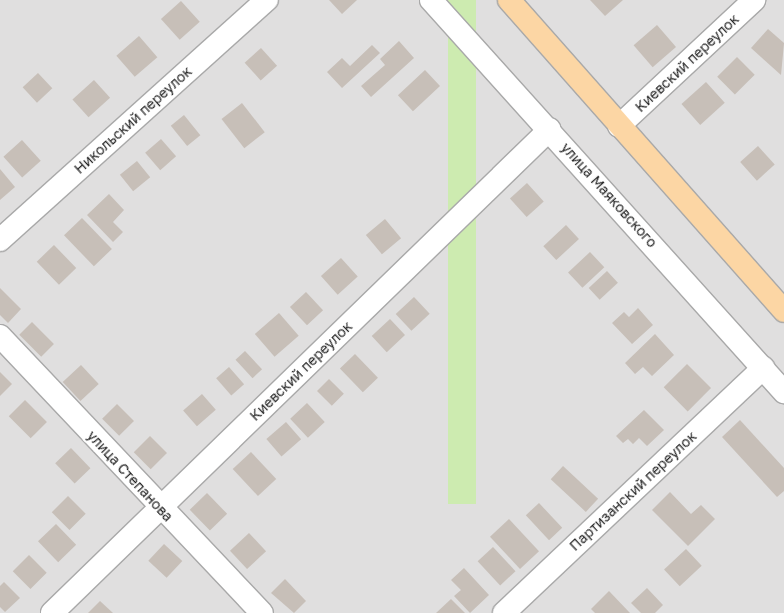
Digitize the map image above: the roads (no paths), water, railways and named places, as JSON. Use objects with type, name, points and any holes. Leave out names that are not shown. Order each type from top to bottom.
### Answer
[{"type":"main road","points":[[509,0],[784,311]]},
{"type":"street","name":"Никольский переулок","points":[[0,240],[267,0]]},
{"type":"street","name":"улица Маяковского","points":[[432,0],[784,392]]},
{"type":"street","name":"Киевский переулок","points":[[620,126],[754,0]]},
{"type":"street","name":"Киевский переулок","points":[[52,613],[550,130]]},
{"type":"street","name":"улица Степанова","points":[[0,336],[160,509],[262,613]]},
{"type":"street","name":"Партизанский переулок","points":[[504,613],[763,368]]}]
